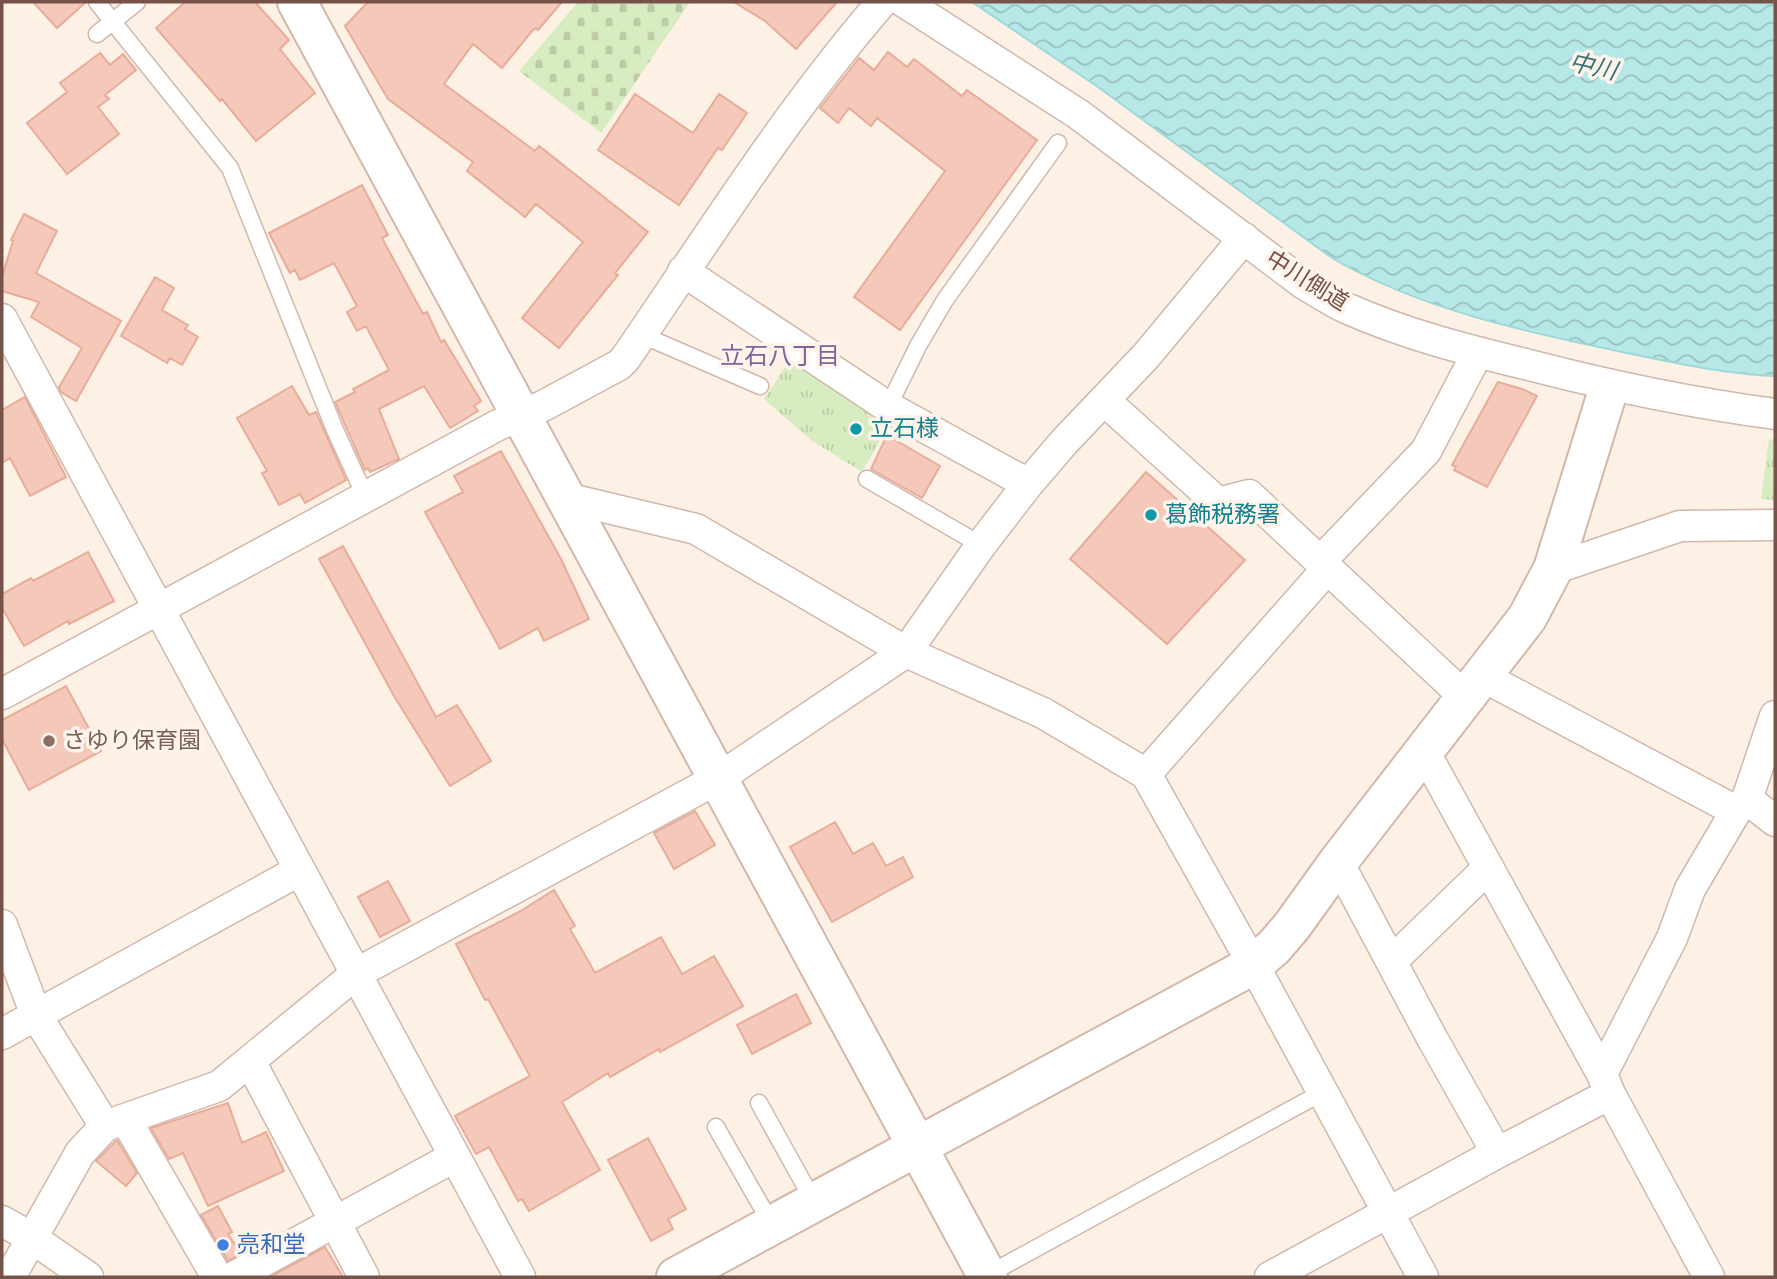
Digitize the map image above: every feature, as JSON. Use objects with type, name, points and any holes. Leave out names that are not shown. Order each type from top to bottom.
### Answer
[{"type":"street","points":[[298,2],[986,1276]]},
{"type":"street","points":[[2,694],[158,607],[498,425],[522,416],[619,365],[842,48],[882,2]]},
{"type":"street","name":"中川側道","points":[[904,2],[1078,114],[1304,284],[1344,307],[1405,330],[1607,391],[1775,414]]},
{"type":"street","points":[[10,1277],[80,1153],[115,1123],[219,1086],[357,973],[719,778],[906,652],[981,545],[1028,484],[1146,356],[1244,239]]},
{"type":"street","points":[[683,271],[888,407],[1028,484]]},
{"type":"street","points":[[2,319],[520,1277]]},
{"type":"street","points":[[1146,774],[1324,565],[1426,451],[1478,352]]},
{"type":"street","points":[[676,1277],[1264,957],[1292,926],[1338,862],[1527,618],[1553,569],[1607,391]]},
{"type":"street","points":[[1104,400],[1218,503],[1249,495],[1324,565],[1474,687],[1775,821]]},
{"type":"street","points":[[566,498],[696,529],[906,652],[1043,713],[1146,774],[1423,1277]]},
{"type":"street","points":[[1553,569],[1680,526],[1775,526]]},
{"type":"street","points":[[1270,1277],[1497,1153],[1606,1084],[1672,937],[1690,889],[1742,805],[1775,716]]},
{"type":"street","points":[[1424,751],[1709,1277]]},
{"type":"street","points":[[1338,862],[1497,1153]]},
{"type":"street","points":[[1392,961],[1488,868]]},
{"type":"street","points":[[2,1034],[300,870]]},
{"type":"street","points":[[2,925],[36,1015],[115,1123],[217,1277]]},
{"type":"street","points":[[250,1061],[365,1277]]},
{"type":"street","points":[[234,1277],[454,1157]]},
{"type":"street","points":[[2,1221],[32,1238],[88,1277]]},
{"type":"lane","points":[[97,2],[230,168],[335,430],[366,498]]},
{"type":"lane","points":[[97,34],[137,2]]},
{"type":"lane","points":[[888,407],[918,346],[945,300],[1058,143]]},
{"type":"lane","points":[[642,335],[760,386]]},
{"type":"lane","points":[[867,479],[981,545]]},
{"type":"lane","points":[[986,1276],[1323,1092]]},
{"type":"lane","points":[[759,1103],[814,1202]]},
{"type":"lane","points":[[716,1127],[772,1225]]},
{"type":"green space","points":[[578,2],[690,2],[601,133],[519,71]]},
{"type":"green space","points":[[793,355],[892,420],[862,472],[811,440],[764,399]]},
{"type":"green space","points":[[1769,439],[1775,440],[1775,500],[1761,499]]},
{"type":"water","name":"中川","points":[[972,2],[1775,2],[1775,376],[1682,364],[1513,327],[1438,305],[1366,276],[1332,258],[1098,87]]},
{"type":"building","points":[[33,2],[86,2],[57,28]]},
{"type":"building","points":[[185,2],[255,2],[289,40],[280,49],[315,93],[256,141],[222,99],[220,101],[156,28]]},
{"type":"building","points":[[368,2],[562,2],[538,30],[536,28],[532,31],[502,68],[473,44],[444,84],[535,151],[539,146],[648,232],[615,273],[618,275],[559,348],[522,318],[583,242],[536,204],[525,217],[467,171],[473,162],[388,99],[345,26]]},
{"type":"building","points":[[734,2],[837,2],[796,49],[765,21]]},
{"type":"building","points":[[888,52],[907,67],[914,59],[962,96],[967,90],[1037,140],[900,330],[854,297],[945,171],[877,118],[871,126],[849,108],[838,123],[820,108],[859,58],[874,70]]},
{"type":"building","points":[[100,53],[110,65],[123,54],[136,70],[105,95],[109,99],[98,107],[119,134],[67,174],[27,123],[67,92],[60,83]]},
{"type":"building","points":[[635,94],[693,133],[719,94],[747,113],[722,150],[718,148],[679,205],[598,150]]},
{"type":"building","points":[[362,185],[388,235],[382,238],[423,314],[427,312],[441,342],[444,340],[481,401],[474,406],[478,411],[450,428],[424,386],[379,409],[399,459],[370,472],[368,468],[365,470],[335,402],[389,370],[366,326],[357,331],[347,312],[357,306],[334,263],[300,280],[295,270],[290,273],[269,233]]},
{"type":"building","points":[[24,214],[57,231],[36,273],[121,321],[76,401],[61,392],[59,387],[82,348],[31,317],[39,302],[2,291],[2,277],[13,241],[11,240]]},
{"type":"building","points":[[155,277],[174,288],[162,310],[188,325],[185,329],[198,337],[182,365],[170,358],[167,363],[121,336]]},
{"type":"building","points":[[1498,382],[1537,396],[1487,487],[1454,470],[1456,467],[1452,465]]},
{"type":"building","points":[[292,386],[309,415],[316,412],[346,480],[305,503],[300,494],[279,505],[262,473],[267,471],[237,418]]},
{"type":"building","points":[[25,397],[66,477],[30,496],[10,458],[2,463],[2,410]]},
{"type":"building","points":[[887,435],[940,466],[922,498],[871,469]]},
{"type":"building","points":[[501,451],[561,559],[589,619],[544,641],[538,628],[500,649],[425,512],[463,492],[454,476]]},
{"type":"building","name":"葛飾税務署","points":[[1146,472],[1245,560],[1167,644],[1070,559]]},
{"type":"building","points":[[343,546],[436,717],[457,705],[491,761],[450,786],[394,696],[319,559]]},
{"type":"building","points":[[88,552],[114,601],[69,624],[68,621],[24,646],[2,608],[2,594]]},
{"type":"building","points":[[66,686],[101,751],[29,790],[2,739],[2,720]]},
{"type":"building","points":[[695,811],[715,845],[674,869],[654,833]]},
{"type":"building","points":[[835,822],[853,854],[873,843],[886,866],[903,857],[913,877],[832,922],[790,847]]},
{"type":"building","points":[[388,881],[410,921],[380,937],[358,897]]},
{"type":"building","points":[[554,890],[575,926],[570,929],[595,973],[661,937],[682,974],[714,956],[743,1006],[610,1077],[608,1073],[562,1102],[600,1170],[529,1211],[522,1199],[518,1201],[489,1147],[476,1154],[455,1116],[530,1076],[456,944],[519,912]]},
{"type":"building","points":[[796,994],[811,1023],[752,1054],[737,1025]]},
{"type":"building","points":[[228,1103],[242,1143],[266,1132],[284,1171],[208,1206],[183,1153],[169,1159],[151,1128]]},
{"type":"building","points":[[648,1138],[686,1209],[668,1219],[673,1229],[651,1241],[608,1160]]},
{"type":"building","points":[[117,1140],[137,1173],[126,1186],[96,1161]]},
{"type":"building","points":[[218,1206],[232,1232],[228,1234],[241,1254],[228,1261],[201,1215]]},
{"type":"building","points":[[325,1247],[343,1277],[270,1277]]},
{"type":"place","name":"立石様","points":[[856,429]]},
{"type":"place","name":"葛飾税務署","points":[[1151,515]]},
{"type":"place","name":"さゆり保育園","points":[[49,741]]},
{"type":"place","name":"亮和堂","points":[[223,1245]]},
{"type":"district","name":"立石八丁目","points":[[780,356]]}]
